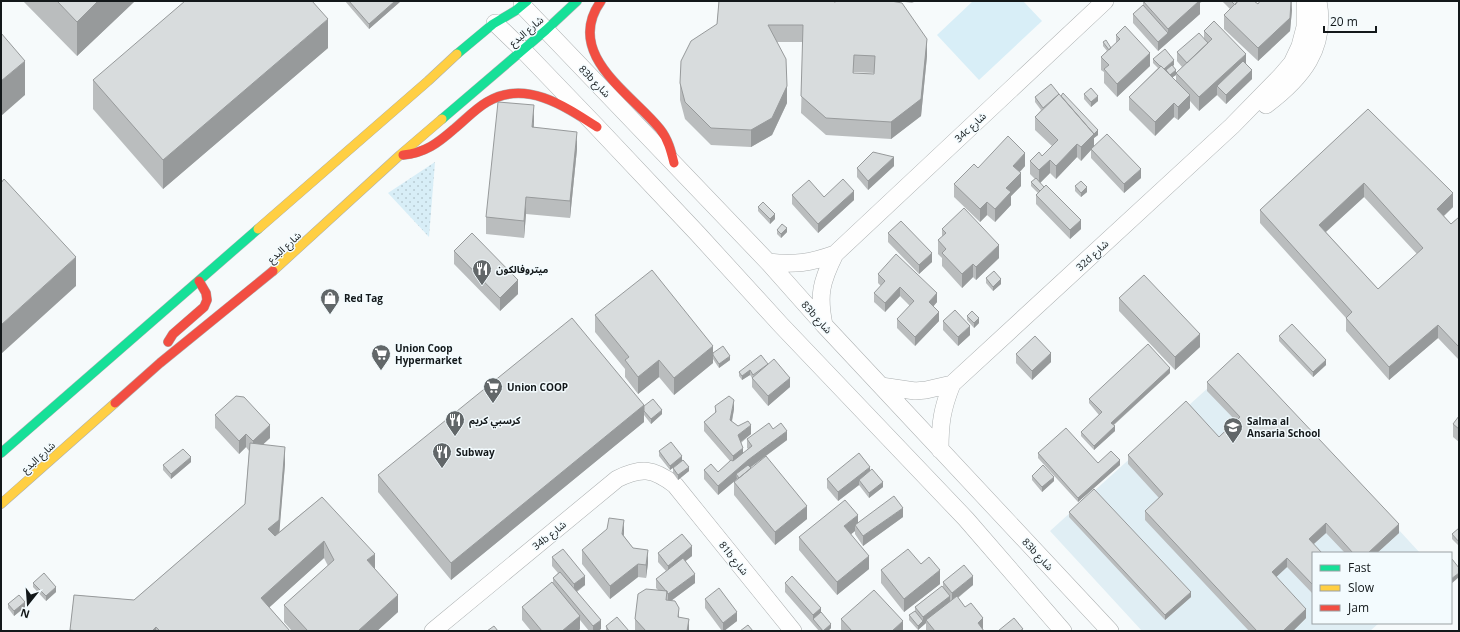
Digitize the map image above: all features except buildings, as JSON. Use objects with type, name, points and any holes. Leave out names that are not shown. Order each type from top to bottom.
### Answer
[{"type":"main road","name":"شارع البدع","points":[[1,504],[160,363],[282,264],[400,155],[546,30],[577,1]]},
{"type":"main road","points":[[601,1],[592,18],[590,31],[592,46],[597,61],[606,73],[660,129],[668,144],[674,163]]},
{"type":"main road","points":[[1,454],[428,81],[471,41],[524,3]]},
{"type":"main road","points":[[400,155],[416,154],[428,150],[489,101],[502,96],[517,93],[539,95],[558,103],[597,127]]},
{"type":"main road","points":[[160,363],[162,353],[173,334],[204,307],[207,302],[208,296],[206,290],[199,281]]},
{"type":"street","name":"34c شارع","points":[[824,325],[820,306],[822,287],[828,268],[835,254],[1105,1]]},
{"type":"street","points":[[1232,126],[1292,63],[1300,46],[1305,28],[1304,1]]},
{"type":"street","points":[[1232,126],[1274,99],[1300,75],[1308,64],[1318,39],[1320,25],[1318,1]]},
{"type":"street","name":"83b شارع","points":[[524,3],[546,30],[768,262],[824,325],[1110,631]]},
{"type":"street","points":[[495,23],[597,127],[697,233],[786,331],[966,519],[1063,631]]},
{"type":"street","name":"32d شارع","points":[[881,386],[915,391],[952,384],[1232,126]]},
{"type":"street","name":"34c شارع","points":[[768,262],[786,264],[804,263],[835,254]]},
{"type":"street","name":"32d شارع","points":[[940,450],[942,416],[952,384]]},
{"type":"street","name":"34b شارع","points":[[433,631],[617,479],[631,472],[647,471],[662,475],[674,485]]},
{"type":"street","name":"81b شارع","points":[[674,485],[793,631]]},
{"type":"shaded area","points":[[973,1],[1023,1],[1042,21],[979,80],[937,35]]},
{"type":"shaded area","points":[[435,162],[429,237],[388,193]]},
{"type":"shaded area","name":"Salma al Ansaria School","points":[[1241,358],[1419,552],[1312,552],[1312,624],[1378,624],[1370,631],[1142,631],[1050,531]]},
{"type":"traffic: fast","points":[[457,54],[493,24],[515,11],[527,1]]},
{"type":"traffic: fast","points":[[442,119],[546,30],[577,1]]},
{"type":"traffic: fast","points":[[1,453],[258,229]]},
{"type":"traffic: slow","points":[[258,229],[457,54]]},
{"type":"traffic: slow","points":[[273,271],[400,155],[442,119]]},
{"type":"traffic: slow","points":[[1,504],[115,403]]},
{"type":"traffic: jam","points":[[601,1],[591,20],[590,38],[596,56],[606,72],[619,87],[663,133],[674,163]]},
{"type":"traffic: jam","points":[[403,155],[425,150],[437,143],[474,111],[487,102],[501,96],[516,93],[530,94],[544,98],[572,111],[597,127]]},
{"type":"traffic: jam","points":[[115,403],[160,363],[273,271]]},
{"type":"traffic: jam","points":[[168,342],[173,334],[204,307],[207,300],[206,293],[199,281]]},
{"type":"place","name":"ميتروفالكون","points":[[482,286]]},
{"type":"place","name":"Red Tag","points":[[330,315]]},
{"type":"place","name":"Union Coop Hypermarket","points":[[381,371]]},
{"type":"place","name":"Union COOP","points":[[493,404]]},
{"type":"place","name":"كرسبي كريم","points":[[455,437]]},
{"type":"place","name":"Salma al Ansaria School","points":[[1233,444]]},
{"type":"place","name":"Subway","points":[[442,469]]}]
